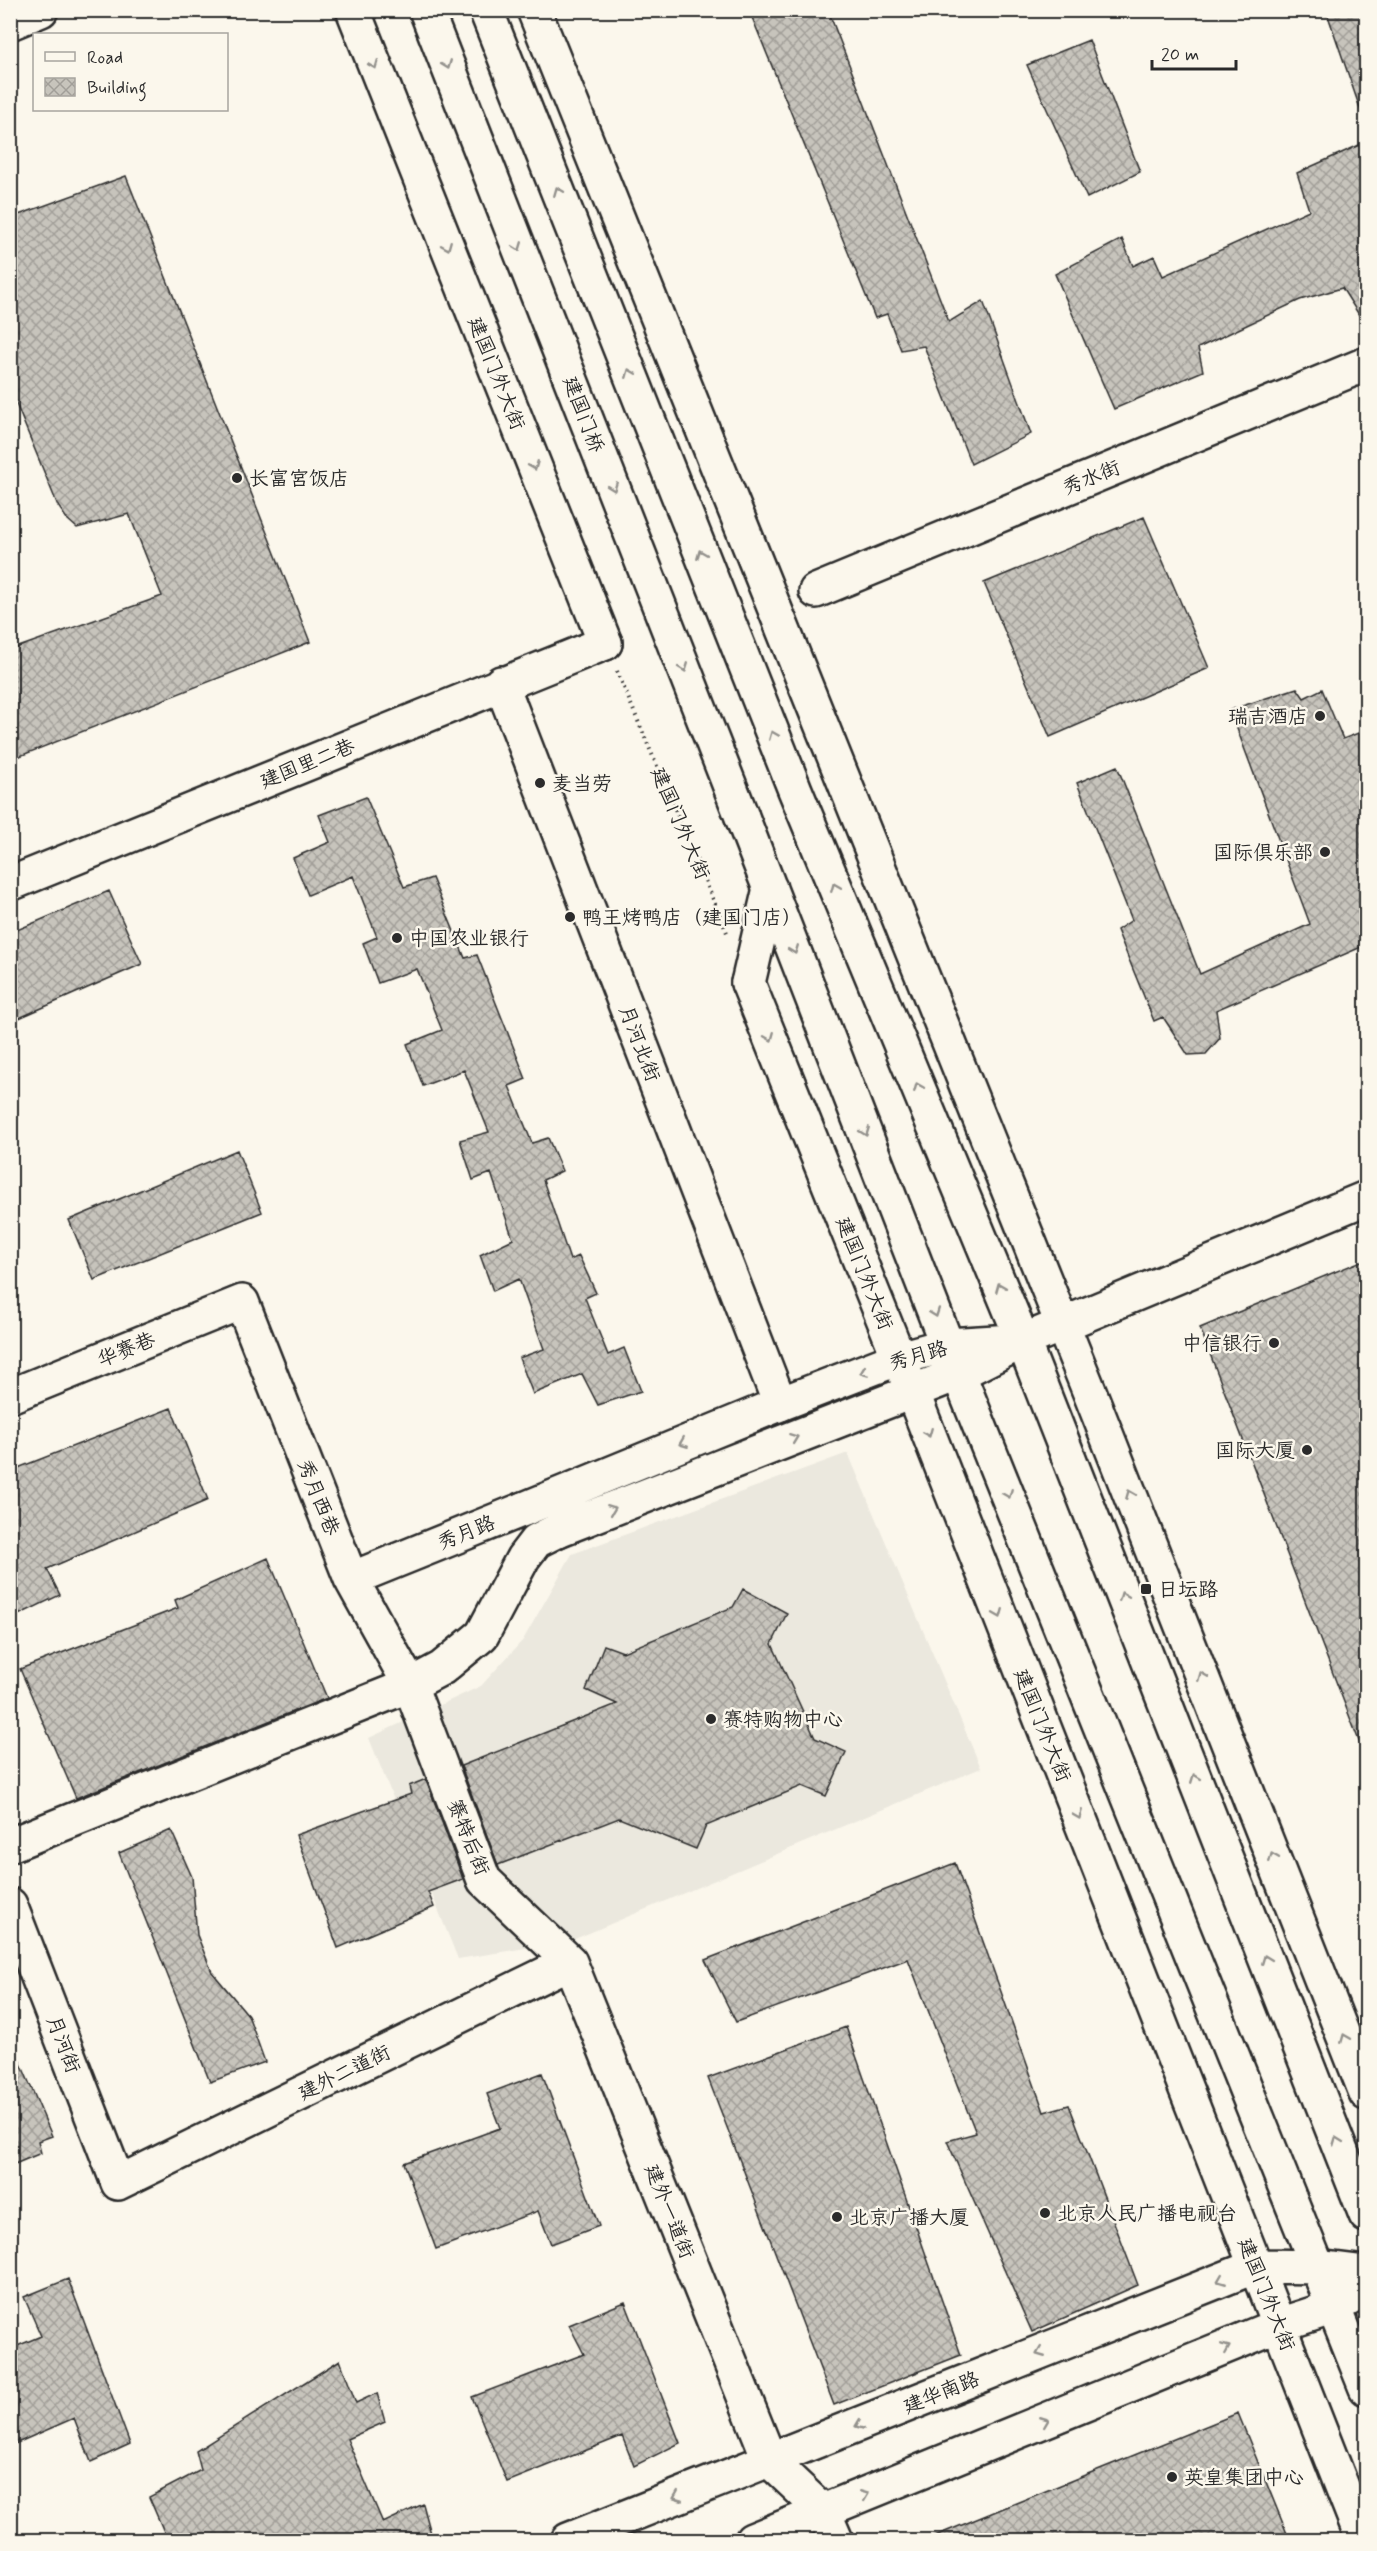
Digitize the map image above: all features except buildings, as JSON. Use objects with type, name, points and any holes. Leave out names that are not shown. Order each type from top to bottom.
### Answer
[{"type":"main road","points":[[10,23],[41,10]]},
{"type":"main road","name":"建国门桥","points":[[426,10],[770,888]]},
{"type":"main road","points":[[486,10],[795,790],[1023,1341],[1366,2215]]},
{"type":"main road","points":[[534,10],[1062,1324],[1366,2093]]},
{"type":"main road","name":"建国门外大街","points":[[353,11],[605,643]]},
{"type":"main road","name":"秀水街","points":[[816,591],[1366,364]]},
{"type":"main road","name":"建国里二巷","points":[[10,884],[501,683],[605,643]]},
{"type":"main road","name":"月河北街","points":[[501,683],[780,1404]]},
{"type":"main road","points":[[770,888],[953,1359],[1366,2388]]},
{"type":"main road","name":"建国门外大街","points":[[770,888],[748,983],[899,1358],[1363,2541]]},
{"type":"main road","points":[[1023,1341],[1366,1198]]},
{"type":"main road","name":"华赛巷","points":[[10,1396],[242,1302]]},
{"type":"main road","name":"秀月西巷","points":[[242,1302],[351,1579],[410,1685]]},
{"type":"main road","name":"秀月路","points":[[351,1579],[780,1404],[899,1358],[953,1359],[1023,1341]]},
{"type":"main road","name":"秀月路","points":[[10,1845],[410,1685],[442,1668],[482,1635],[523,1558],[536,1541],[558,1530],[911,1391],[953,1359]]},
{"type":"main road","name":"赛特后街","points":[[410,1685],[484,1880],[570,1962]]},
{"type":"main road","name":"月河街","points":[[10,1905],[118,2183]]},
{"type":"main road","name":"建外二道街","points":[[118,2183],[570,1962]]},
{"type":"main road","name":"建外一道街","points":[[570,1962],[770,2461]]},
{"type":"main road","name":"建华南路","points":[[568,2541],[1256,2266],[1318,2267],[1366,2273]]},
{"type":"main road","points":[[752,2541],[830,2526],[1279,2325],[1334,2307],[1366,2289]]},
{"type":"main road","points":[[770,2461],[830,2526]]},
{"type":"path","name":"建国门外大街","points":[[605,643],[730,939]]},
{"type":"shaded area","points":[[848,1453],[981,1768],[570,1941],[458,1959],[369,1738],[481,1686],[523,1640],[572,1554]]},
{"type":"place","name":"长富宫饭店","points":[[237,478]]},
{"type":"place","name":"瑞吉酒店","points":[[1320,716]]},
{"type":"place","name":"麦当劳","points":[[540,783]]},
{"type":"place","name":"国际俱乐部","points":[[1325,852]]},
{"type":"place","name":"鸭王烤鸭店（建国门店）","points":[[570,917]]},
{"type":"place","name":"中国农业银行","points":[[397,938]]},
{"type":"place","name":"中信银行","points":[[1274,1343]]},
{"type":"place","name":"国际大厦","points":[[1307,1450]]},
{"type":"place","name":"日坛路","points":[[1146,1589]]},
{"type":"place","name":"赛特购物中心","points":[[711,1719]]},
{"type":"place","name":"北京人民广播电视台","points":[[1045,2213]]},
{"type":"place","name":"北京广播大厦","points":[[837,2217]]},
{"type":"place","name":"英皇集团中心","points":[[1172,2477]]}]
